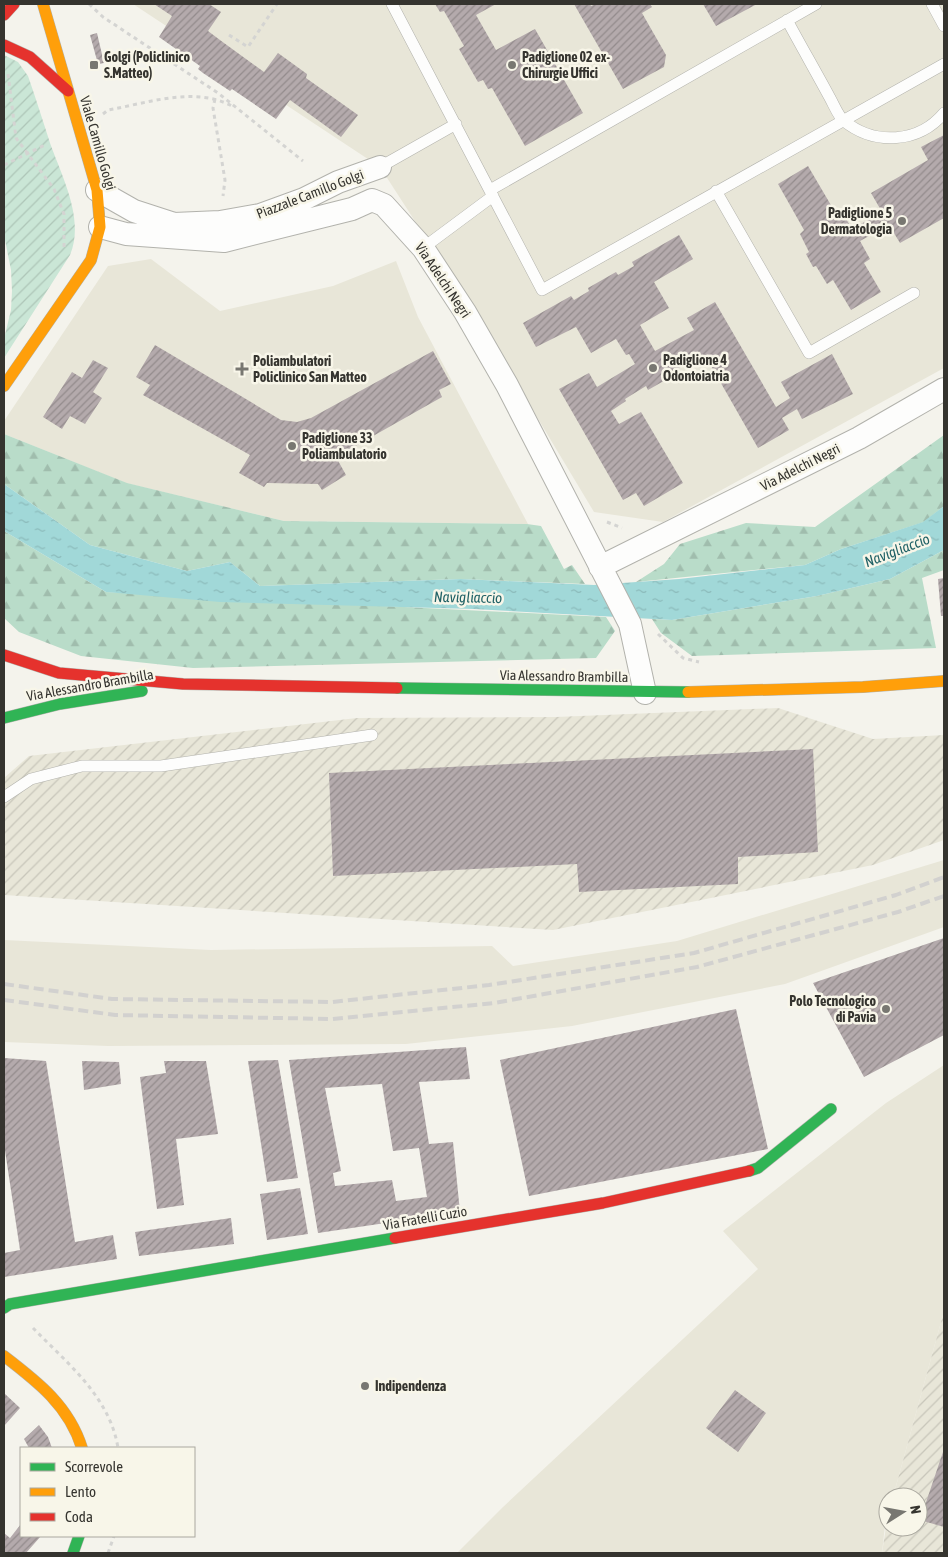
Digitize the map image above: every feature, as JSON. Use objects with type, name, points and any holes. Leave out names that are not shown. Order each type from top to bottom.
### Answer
[{"type":"main road","points":[[4,15],[14,4]]},
{"type":"main road","name":"Viale Camillo Golgi","points":[[4,385],[91,260],[100,227],[97,190],[43,4]]},
{"type":"main road","points":[[4,45],[21,51],[34,60],[68,91]]},
{"type":"main road","name":"Via Alessandro Brambilla","points":[[6,654],[59,673],[183,684],[645,693],[863,687],[944,680]]},
{"type":"main road","name":"Via Alessandro Brambilla","points":[[4,718],[60,704],[183,684]]},
{"type":"main road","name":"Via Fratelli Cuzio","points":[[7,1306],[603,1203],[737,1174],[758,1168],[831,1109]]},
{"type":"main road","points":[[4,1356],[54,1396],[80,1438],[82,1447]]},
{"type":"main road","points":[[73,1553],[79,1537]]},
{"type":"street","name":"Piazzale Camillo Golgi","points":[[97,190],[134,211],[174,224],[220,222],[260,215],[380,167]]},
{"type":"street","name":"Via Adelchi Negri","points":[[354,178],[372,200],[384,205],[423,248],[465,312],[507,384],[630,624],[645,693]]},
{"type":"street","points":[[100,227],[126,234],[224,241],[352,209],[372,200]]},
{"type":"street","name":"Via Adelchi Negri","points":[[600,567],[858,438],[944,389]]},
{"type":"lane","points":[[392,4],[542,290],[944,64]]},
{"type":"lane","points":[[423,248],[491,193],[816,4]]},
{"type":"lane","points":[[932,4],[944,26]]},
{"type":"lane","points":[[787,20],[843,120],[862,131],[891,140],[915,135],[938,121],[944,113]]},
{"type":"lane","points":[[380,167],[456,124]]},
{"type":"lane","points":[[716,191],[809,353],[914,294]]},
{"type":"lane","points":[[4,797],[31,779],[82,766],[162,766],[372,735]]},
{"type":"path","points":[[89,4],[103,17],[218,93],[303,161]]},
{"type":"path","points":[[230,35],[248,48],[277,4]]},
{"type":"path","points":[[98,117],[108,110],[189,96],[215,98],[239,110]]},
{"type":"path","points":[[215,98],[213,108],[226,188],[221,199]]},
{"type":"path","points":[[4,166],[47,144]]},
{"type":"path","points":[[630,624],[647,623],[683,658],[692,662],[702,662]]},
{"type":"path","points":[[7,1306],[96,1393],[116,1436],[118,1447]]},
{"type":"path","points":[[108,1553],[114,1537]]},
{"type":"shaded area","points":[[133,4],[944,4],[944,368],[663,522],[594,512],[477,317],[380,167]]},
{"type":"shaded area","name":"Poliambulatori Policlinico San Matteo","points":[[151,259],[220,311],[333,286],[396,261],[418,317],[528,524],[284,521],[126,483],[4,434],[4,421],[108,266]]},
{"type":"shaded area","points":[[778,708],[873,739],[944,735],[944,840],[873,865],[553,930],[4,895],[4,778],[29,756],[357,718],[556,717]]},
{"type":"shaded area","points":[[944,860],[944,927],[785,984],[572,1026],[406,1044],[108,1046],[4,1042],[4,940],[211,950],[492,946],[513,966],[677,941]]},
{"type":"shaded area","points":[[944,1065],[944,1311],[896,1487],[878,1487],[878,1537],[884,1537],[882,1553],[457,1553],[503,1507],[758,1269],[723,1231],[886,1103]]},
{"type":"shaded area","points":[[944,1311],[944,1553],[882,1553],[884,1537],[928,1537],[928,1487],[896,1487]]},
{"type":"green space","points":[[4,55],[18,62],[28,76],[66,184],[75,227],[70,255],[4,358],[4,339],[11,310],[12,291],[11,270],[4,235]]},
{"type":"green space","points":[[4,434],[127,483],[284,521],[527,524],[541,526],[564,569],[572,565],[585,584],[460,579],[260,586],[230,562],[187,571],[90,545],[4,484]]},
{"type":"green space","points":[[944,435],[944,506],[924,522],[841,549],[805,565],[636,582],[664,564],[680,544],[746,523],[815,527]]},
{"type":"green space","points":[[4,531],[106,592],[606,617],[615,631],[596,658],[193,668],[81,656],[19,632],[4,618]]},
{"type":"green space","points":[[944,550],[944,570],[922,578],[936,648],[692,656],[661,633],[652,619],[672,620],[817,596],[890,579]]},
{"type":"water","name":"Navigliaccio","points":[[4,484],[90,545],[187,571],[230,562],[260,586],[461,579],[594,585],[679,579],[805,565],[841,549],[923,522],[944,506],[944,550],[890,579],[817,596],[672,620],[474,609],[220,602],[106,592],[4,531]]},
{"type":"building","points":[[154,4],[209,4],[221,12],[208,31],[224,43],[264,72],[278,53],[307,74],[306,78],[358,115],[341,137],[290,100],[276,119],[232,89],[230,91],[203,73],[198,69],[200,66],[159,37],[172,16]]},
{"type":"building","name":"Padiglione 02 ex- Chirurgie Uffici","points":[[435,4],[496,4],[476,15],[496,50],[535,29],[583,113],[525,146],[492,88],[488,89],[483,80],[478,82],[459,49],[464,46],[444,11],[440,12]]},
{"type":"building","points":[[574,4],[590,4],[591,6],[596,4],[650,4],[652,7],[642,13],[666,55],[664,67],[623,89]]},
{"type":"building","points":[[703,4],[757,4],[716,26]]},
{"type":"building","points":[[97,33],[104,63],[98,64],[90,35]]},
{"type":"building","name":"Padiglione 5 Dermatologia","points":[[944,135],[944,218],[900,243],[889,225],[860,241],[870,259],[864,263],[881,292],[851,310],[833,280],[827,284],[816,266],[813,267],[806,254],[809,252],[800,234],[804,230],[778,184],[808,166],[835,212],[841,210],[852,229],[882,212],[871,193],[928,160],[921,147]]},
{"type":"building","name":"Padiglione 4 Odontoiatria","points":[[679,235],[693,259],[654,282],[669,308],[640,325],[655,351],[694,330],[687,318],[715,302],[776,407],[790,398],[781,382],[832,354],[853,394],[802,419],[797,409],[782,418],[789,430],[758,448],[706,357],[692,365],[690,362],[668,374],[669,378],[648,390],[646,386],[625,399],[626,401],[611,411],[619,424],[641,412],[683,483],[644,506],[636,493],[623,500],[559,389],[589,373],[597,387],[635,364],[629,354],[626,355],[616,339],[591,353],[576,327],[536,347],[523,323],[571,296],[574,300],[589,291],[588,288],[616,272],[618,275],[634,266],[632,262]]},
{"type":"building","points":[[155,345],[281,420],[297,422],[311,418],[433,351],[451,384],[439,390],[442,397],[336,457],[346,475],[322,490],[318,484],[267,483],[264,487],[239,473],[250,455],[143,395],[150,385],[136,377]]},
{"type":"building","points":[[93,360],[108,368],[93,392],[102,398],[85,424],[70,416],[62,429],[43,417],[72,372],[82,378]]},
{"type":"building","points":[[944,578],[944,616],[941,616],[938,579]]},
{"type":"building","points":[[813,749],[818,852],[738,857],[738,884],[579,892],[577,864],[333,876],[329,773]]},
{"type":"building","name":"Polo Tecnologico di Pavia","points":[[944,938],[944,1035],[864,1077],[813,983]]},
{"type":"building","points":[[736,1009],[768,1149],[529,1196],[500,1060]]},
{"type":"building","points":[[466,1047],[470,1079],[419,1082],[429,1144],[453,1142],[460,1212],[318,1233],[289,1060]],"holes":[[[382,1084],[393,1151],[419,1148],[427,1197],[396,1201],[392,1180],[335,1186],[333,1173],[341,1171],[325,1088]]]},
{"type":"building","points":[[4,1058],[46,1061],[75,1242],[113,1235],[117,1259],[4,1277],[4,1253],[20,1250],[4,1144]]},
{"type":"building","points":[[278,1060],[298,1178],[267,1182],[248,1061]]},
{"type":"building","points":[[82,1061],[119,1062],[121,1084],[84,1090]]},
{"type":"building","points":[[164,1061],[206,1061],[218,1134],[176,1139],[184,1205],[157,1209],[140,1077],[166,1073]]},
{"type":"building","points":[[300,1188],[308,1234],[267,1240],[260,1194]]},
{"type":"building","points":[[231,1218],[234,1244],[139,1256],[135,1232]]},
{"type":"building","points":[[735,1390],[766,1413],[738,1452],[706,1428]]},
{"type":"building","points":[[4,1393],[20,1408],[4,1426]]},
{"type":"building","points":[[39,1425],[48,1437],[52,1447],[28,1447],[24,1439]]},
{"type":"building","points":[[944,1449],[944,1527],[928,1522],[928,1496]]},
{"type":"building","points":[[20,1525],[20,1537],[40,1537],[26,1553],[4,1553],[4,1533],[10,1538]]},
{"type":"railway","points":[[4,984],[112,999],[332,1002],[489,985],[694,953],[896,895],[944,877]]},
{"type":"railway","points":[[4,1000],[115,1015],[332,1019],[494,1003],[697,967],[898,912],[944,896]]},
{"type":"traffic: fast","points":[[397,688],[688,692]]},
{"type":"traffic: fast","points":[[4,718],[60,704],[142,691]]},
{"type":"traffic: fast","points":[[749,1171],[758,1168],[831,1109]]},
{"type":"traffic: fast","points":[[4,1308],[10,1304],[395,1238]]},
{"type":"traffic: fast","points":[[73,1553],[79,1537]]},
{"type":"traffic: slow","points":[[4,386],[91,260],[100,227],[97,190],[43,4]]},
{"type":"traffic: slow","points":[[688,692],[863,687],[944,681]]},
{"type":"traffic: slow","points":[[4,1356],[29,1375],[61,1407],[82,1447]]},
{"type":"traffic: jam","points":[[4,15],[14,4]]},
{"type":"traffic: jam","points":[[4,45],[30,57],[68,91]]},
{"type":"traffic: jam","points":[[4,655],[59,673],[183,684],[397,688]]},
{"type":"traffic: jam","points":[[395,1238],[603,1203],[749,1171]]},
{"type":"place","name":"Golgi (Policlinico S.Matteo)","points":[[94,65]]},
{"type":"place","name":"Padiglione 02 ex- Chirurgie Uffici","points":[[512,65]]},
{"type":"place","name":"Padiglione 5 Dermatologia","points":[[902,221]]},
{"type":"place","name":"Padiglione 4 Odontoiatria","points":[[653,368]]},
{"type":"place","name":"Poliambulatori Policlinico San Matteo","points":[[242,369]]},
{"type":"place","name":"Padiglione 33 Poliambulatorio","points":[[292,446]]},
{"type":"place","name":"Polo Tecnologico di Pavia","points":[[886,1009]]},
{"type":"place","name":"Indipendenza","points":[[365,1386]]}]
